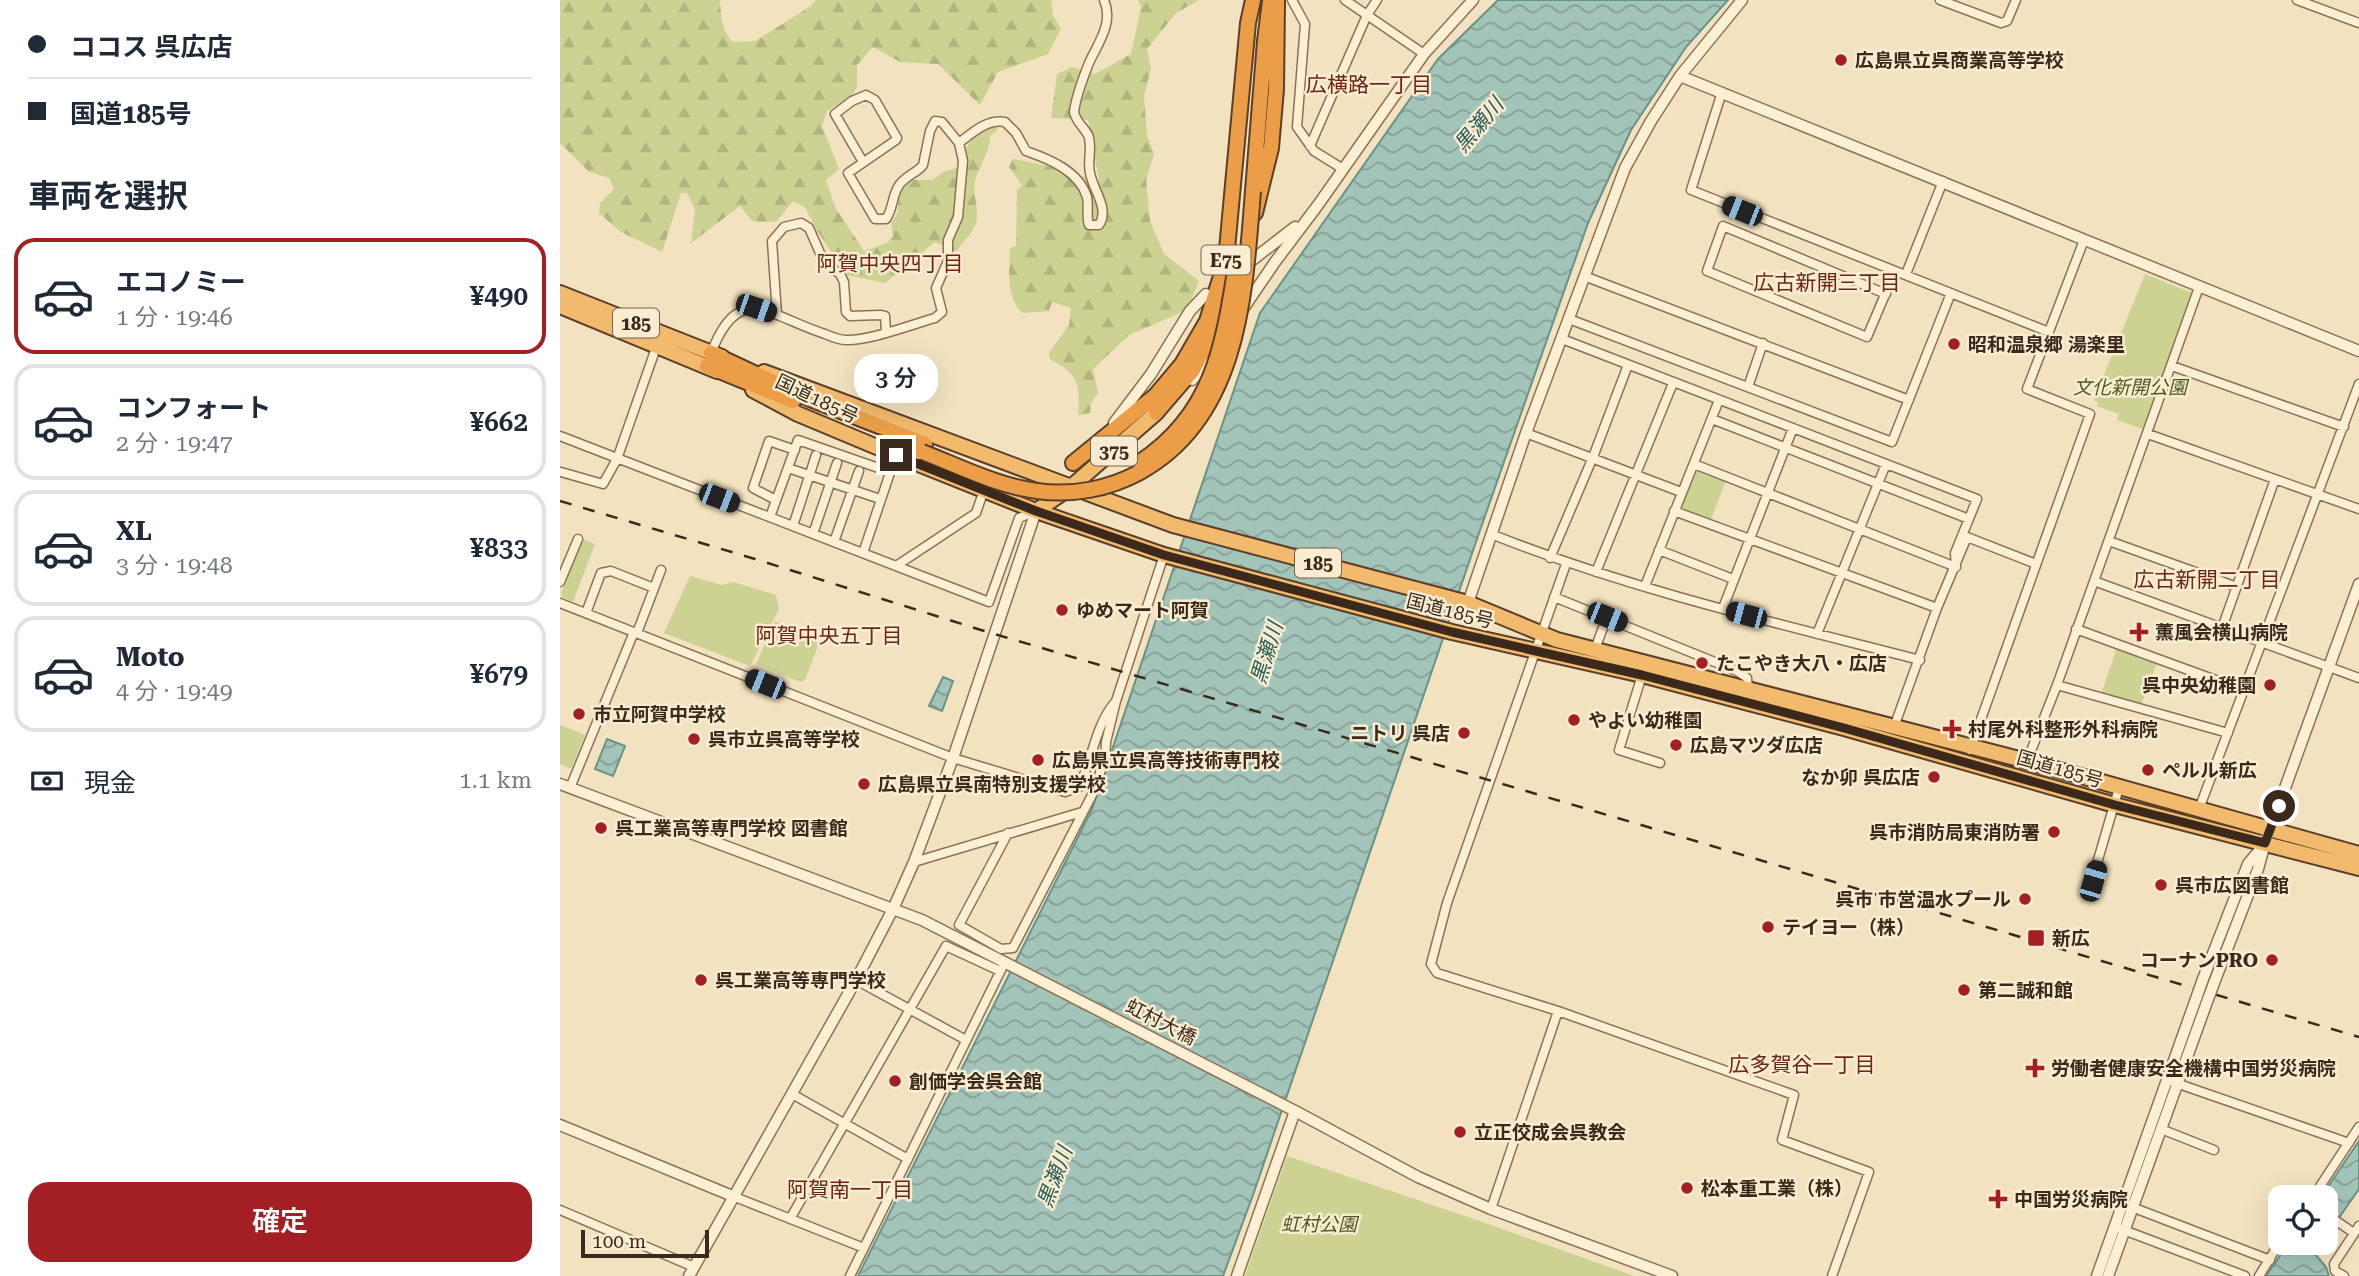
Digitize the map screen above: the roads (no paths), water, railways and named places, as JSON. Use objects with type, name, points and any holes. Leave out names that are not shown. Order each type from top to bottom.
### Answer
[{"type":"highway","name":"E75","points":[[1073,463],[1155,396],[1182,364],[1207,321],[1226,260],[1252,0]]},
{"type":"highway","points":[[709,359],[1001,482],[1026,489],[1055,492],[1093,489],[1128,478],[1160,461],[1201,418],[1221,382],[1242,295],[1259,0]]},
{"type":"highway","points":[[1248,190],[1270,0]]},
{"type":"highway","name":"E75","points":[[1156,413],[1179,388],[1204,352],[1222,317],[1243,257],[1271,148],[1276,89],[1277,0]]},
{"type":"highway","name":"国道185号","points":[[560,293],[709,359],[798,414],[1036,511],[1169,556],[1452,632],[1642,675],[1844,728],[2115,805],[2359,854]]},
{"type":"highway","name":"国道185号","points":[[560,306],[657,345],[709,359],[1053,479],[1173,525],[1465,603],[1541,634],[1595,649],[2027,761],[2199,809],[2359,868]]},
{"type":"highway","name":"375","points":[[1036,511],[1071,486],[1156,413]]},
{"type":"highway","name":"375","points":[[1036,511],[1053,479],[1073,463]]},
{"type":"street","points":[[959,144],[984,126],[995,121],[1005,122],[1014,129],[1026,151],[1048,158],[1077,180],[1087,200],[1089,225],[1099,225],[1103,211],[1090,175],[1088,136],[1075,119],[1074,112],[1088,65],[1103,38],[1108,17],[1104,0]]},
{"type":"street","points":[[1292,0],[1305,24],[1297,127],[1321,157],[1343,169]]},
{"type":"street","points":[[1345,0],[1424,54]]},
{"type":"street","points":[[1310,146],[1367,15],[1377,0]]},
{"type":"street","points":[[1156,413],[1217,353],[1275,262],[1424,54],[1473,0]]},
{"type":"street","points":[[1465,603],[1625,169],[1680,76],[1742,0]]},
{"type":"street","points":[[1940,0],[2001,23],[2007,21],[2016,0]]},
{"type":"street","points":[[2297,0],[2359,23]]},
{"type":"street","points":[[1680,76],[2359,351]]},
{"type":"street","points":[[1722,92],[1691,190],[2049,332]]},
{"type":"street","points":[[709,359],[724,326],[746,308],[756,308],[801,327],[843,340],[865,339],[935,318],[942,312],[936,288],[948,261],[948,240],[958,217],[963,161],[959,144],[942,122],[935,121],[932,124],[923,165],[905,177],[898,187],[890,213],[881,221],[875,219],[848,173],[897,138],[875,100],[866,95],[852,101],[835,114],[863,162]]},
{"type":"street","points":[[1906,274],[1943,181]]},
{"type":"street","points":[[1251,261],[1287,234],[1318,205]]},
{"type":"street","points":[[777,316],[772,241],[784,227],[801,223],[809,228],[824,262],[840,274],[844,282],[846,312],[850,316],[885,316],[886,332]]},
{"type":"street","points":[[1886,294],[1723,226],[1707,271],[1867,337],[1886,294],[1895,271]]},
{"type":"street","points":[[1966,763],[2090,414],[2027,389],[2084,240]]},
{"type":"street","points":[[1584,276],[1909,400]]},
{"type":"street","points":[[2027,761],[2057,685],[2199,287]]},
{"type":"street","points":[[1569,319],[1892,442],[1951,293]]},
{"type":"street","points":[[1073,463],[1103,435],[1135,398],[1190,311],[1206,294]]},
{"type":"street","points":[[1562,339],[1977,499],[1955,553],[1956,567]]},
{"type":"street","points":[[1748,387],[1762,343]]},
{"type":"street","points":[[561,472],[603,484],[617,459],[657,345]]},
{"type":"street","points":[[1550,558],[1628,365]]},
{"type":"street","points":[[2172,366],[2344,427]]},
{"type":"street","points":[[1597,572],[1673,383]]},
{"type":"street","points":[[2199,809],[2359,384]]},
{"type":"street","points":[[1644,586],[1719,400]]},
{"type":"street","points":[[1712,419],[1969,519]]},
{"type":"street","points":[[1723,608],[1793,428]]},
{"type":"street","points":[[1526,433],[1681,492]]},
{"type":"street","points":[[2148,434],[2359,509]]},
{"type":"street","points":[[560,436],[989,602],[1019,518],[1036,511]]},
{"type":"street","points":[[770,517],[798,440],[890,472]]},
{"type":"street","points":[[776,500],[753,488],[769,441],[794,450]]},
{"type":"street","points":[[793,526],[817,455]]},
{"type":"street","points":[[863,553],[896,455]]},
{"type":"street","points":[[813,534],[837,463]]},
{"type":"street","points":[[1694,464],[1956,567]]},
{"type":"street","points":[[1817,634],[1886,464]]},
{"type":"street","points":[[788,468],[880,499]]},
{"type":"street","points":[[834,542],[859,471]]},
{"type":"street","points":[[2222,628],[2275,479]]},
{"type":"street","points":[[896,566],[976,513],[984,490]]},
{"type":"street","points":[[560,1210],[691,1272],[856,980],[915,862],[1036,511]]},
{"type":"street","points":[[1674,511],[1937,608]]},
{"type":"street","points":[[1491,534],[1566,564],[1920,660]]},
{"type":"street","points":[[1894,727],[1937,608],[1967,537],[2036,564]]},
{"type":"street","points":[[560,582],[578,539]]},
{"type":"street","points":[[2109,541],[2237,587]]},
{"type":"street","points":[[1659,550],[1733,579]]},
{"type":"street","points":[[850,1276],[966,1040],[1092,795],[1105,759],[1116,701],[1169,556]]},
{"type":"street","points":[[1566,564],[1451,890],[1432,964],[1437,973],[1558,1011],[1794,1095],[1782,1140],[1869,1172],[1832,1276]]},
{"type":"street","points":[[565,786],[661,570]]},
{"type":"street","points":[[586,613],[601,573],[611,571],[654,588]]},
{"type":"street","points":[[2094,581],[2359,678]]},
{"type":"street","points":[[2097,1276],[2128,1206],[2203,997],[2214,983],[2258,869],[2359,584]]},
{"type":"street","points":[[1554,597],[1737,671],[1747,678],[1748,689]]},
{"type":"street","points":[[560,603],[953,758],[1065,792],[1079,787],[1103,715],[1116,701]]},
{"type":"street","points":[[1595,649],[1607,617]]},
{"type":"street","points":[[2076,629],[2243,690]]},
{"type":"street","points":[[1642,675],[1619,750],[1660,763]]},
{"type":"street","points":[[2057,685],[2228,733]]},
{"type":"street","name":"虹村大橋","points":[[565,786],[922,920],[1007,961],[1418,1177],[1491,1209],[1656,1273],[1672,1276]]},
{"type":"street","points":[[2088,894],[2119,788]]},
{"type":"street","points":[[915,862],[1082,812]]},
{"type":"street","points":[[1007,961],[1001,949],[959,925],[1008,833]]},
{"type":"street","points":[[2203,997],[2203,979],[2248,864],[2268,836]]},
{"type":"street","points":[[790,1219],[946,946],[1007,961]]},
{"type":"street","points":[[856,980],[966,1040]]},
{"type":"street","points":[[1491,1209],[1558,1011]]},
{"type":"street","points":[[2143,1162],[2161,1129],[2172,1082]]},
{"type":"street","points":[[2172,1082],[2349,1143]]},
{"type":"street","points":[[793,1094],[908,1159]]},
{"type":"street","points":[[1237,1276],[1294,1111]]},
{"type":"street","points":[[560,1125],[864,1248]]},
{"type":"street","points":[[2321,1185],[2359,1127]]},
{"type":"street","points":[[2161,1129],[2214,1150]]},
{"type":"street","points":[[2128,1206],[2270,1261]]},
{"type":"street","points":[[2338,1220],[2357,1229],[2334,1264],[2336,1271],[2344,1276]]},
{"type":"street","points":[[2108,1276],[2119,1229]]},
{"type":"street","points":[[2119,1229],[2245,1276]]},
{"type":"street","points":[[2259,1276],[2273,1255]]},
{"type":"water","name":"黒瀬川","points":[[1498,0],[1728,0],[1686,47],[1631,130],[1588,223],[1223,1276],[858,1276],[1092,809],[1260,313],[1438,59]]},
{"type":"water","points":[[943,677],[953,681],[942,711],[929,706]]},
{"type":"water","points":[[607,739],[625,746],[613,776],[595,769]]},
{"type":"water","points":[[2359,1141],[2359,1189],[2338,1219],[2338,1185],[2329,1185]]},
{"type":"water","points":[[2281,1255],[2316,1255],[2326,1267],[2329,1276],[2266,1276]]},
{"type":"railway","points":[[560,501],[981,630],[2359,1037]]},
{"type":"place","name":"広島県立呉商業高等学校","points":[[1841,60]]},
{"type":"place","name":"昭和温泉郷 湯楽里","points":[[1954,344]]},
{"type":"place","name":"ゆめマート阿賀","points":[[1062,610]]},
{"type":"place","name":"薫風会横山病院","points":[[2139,632]]},
{"type":"place","name":"たこやき大八・広店","points":[[1702,663]]},
{"type":"place","name":"呉中央幼稚園","points":[[2270,685]]},
{"type":"place","name":"市立阿賀中学校","points":[[579,714]]},
{"type":"place","name":"やよい幼稚園","points":[[1574,720]]},
{"type":"place","name":"村尾外科整形外科病院","points":[[1952,729]]},
{"type":"place","name":"ニトリ 呉店","points":[[1464,733]]},
{"type":"place","name":"呉市立呉高等学校","points":[[694,739]]},
{"type":"place","name":"広島マツダ広店","points":[[1676,745]]},
{"type":"place","name":"広島県立呉高等技術専門校","points":[[1038,760]]},
{"type":"place","name":"ペルル新広","points":[[2148,770]]},
{"type":"place","name":"なか卯 呉広店","points":[[1934,777]]},
{"type":"place","name":"広島県立呉南特別支援学校","points":[[864,784]]},
{"type":"place","name":"呉工業高等専門学校 図書館","points":[[601,828]]},
{"type":"place","name":"呉市消防局東消防署","points":[[2054,832]]},
{"type":"place","name":"呉市広図書館","points":[[2161,885]]},
{"type":"place","name":"呉市 市営温水プール","points":[[2025,899]]},
{"type":"place","name":"テイヨー（株）","points":[[1768,927]]},
{"type":"place","name":"新広","points":[[2036,938]]},
{"type":"place","name":"コーナンPRO","points":[[2272,960]]},
{"type":"place","name":"呉工業高等専門学校","points":[[701,980]]},
{"type":"place","name":"第二誠和館","points":[[1964,990]]},
{"type":"place","name":"労働者健康安全機構中国労災病院","points":[[2035,1068]]},
{"type":"place","name":"創価学会呉会館","points":[[895,1081]]},
{"type":"place","name":"立正佼成会呉教会","points":[[1460,1132]]},
{"type":"place","name":"松本重工業（株）","points":[[1687,1188]]},
{"type":"place","name":"中国労災病院","points":[[1998,1199]]},
{"type":"district","name":"広横路一丁目","points":[[1369,85]]},
{"type":"district","name":"阿賀中央四丁目","points":[[890,264]]},
{"type":"district","name":"広古新開三丁目","points":[[1827,283]]},
{"type":"district","name":"広古新開二丁目","points":[[2207,580]]},
{"type":"district","name":"阿賀中央五丁目","points":[[829,636]]},
{"type":"district","name":"広多賀谷一丁目","points":[[1802,1065]]},
{"type":"district","name":"阿賀南一丁目","points":[[850,1190]]},
{"type":"park label","name":"文化新開公園","points":[[2130,387]]},
{"type":"park label","name":"虹村公園","points":[[1319,1224]]}]
